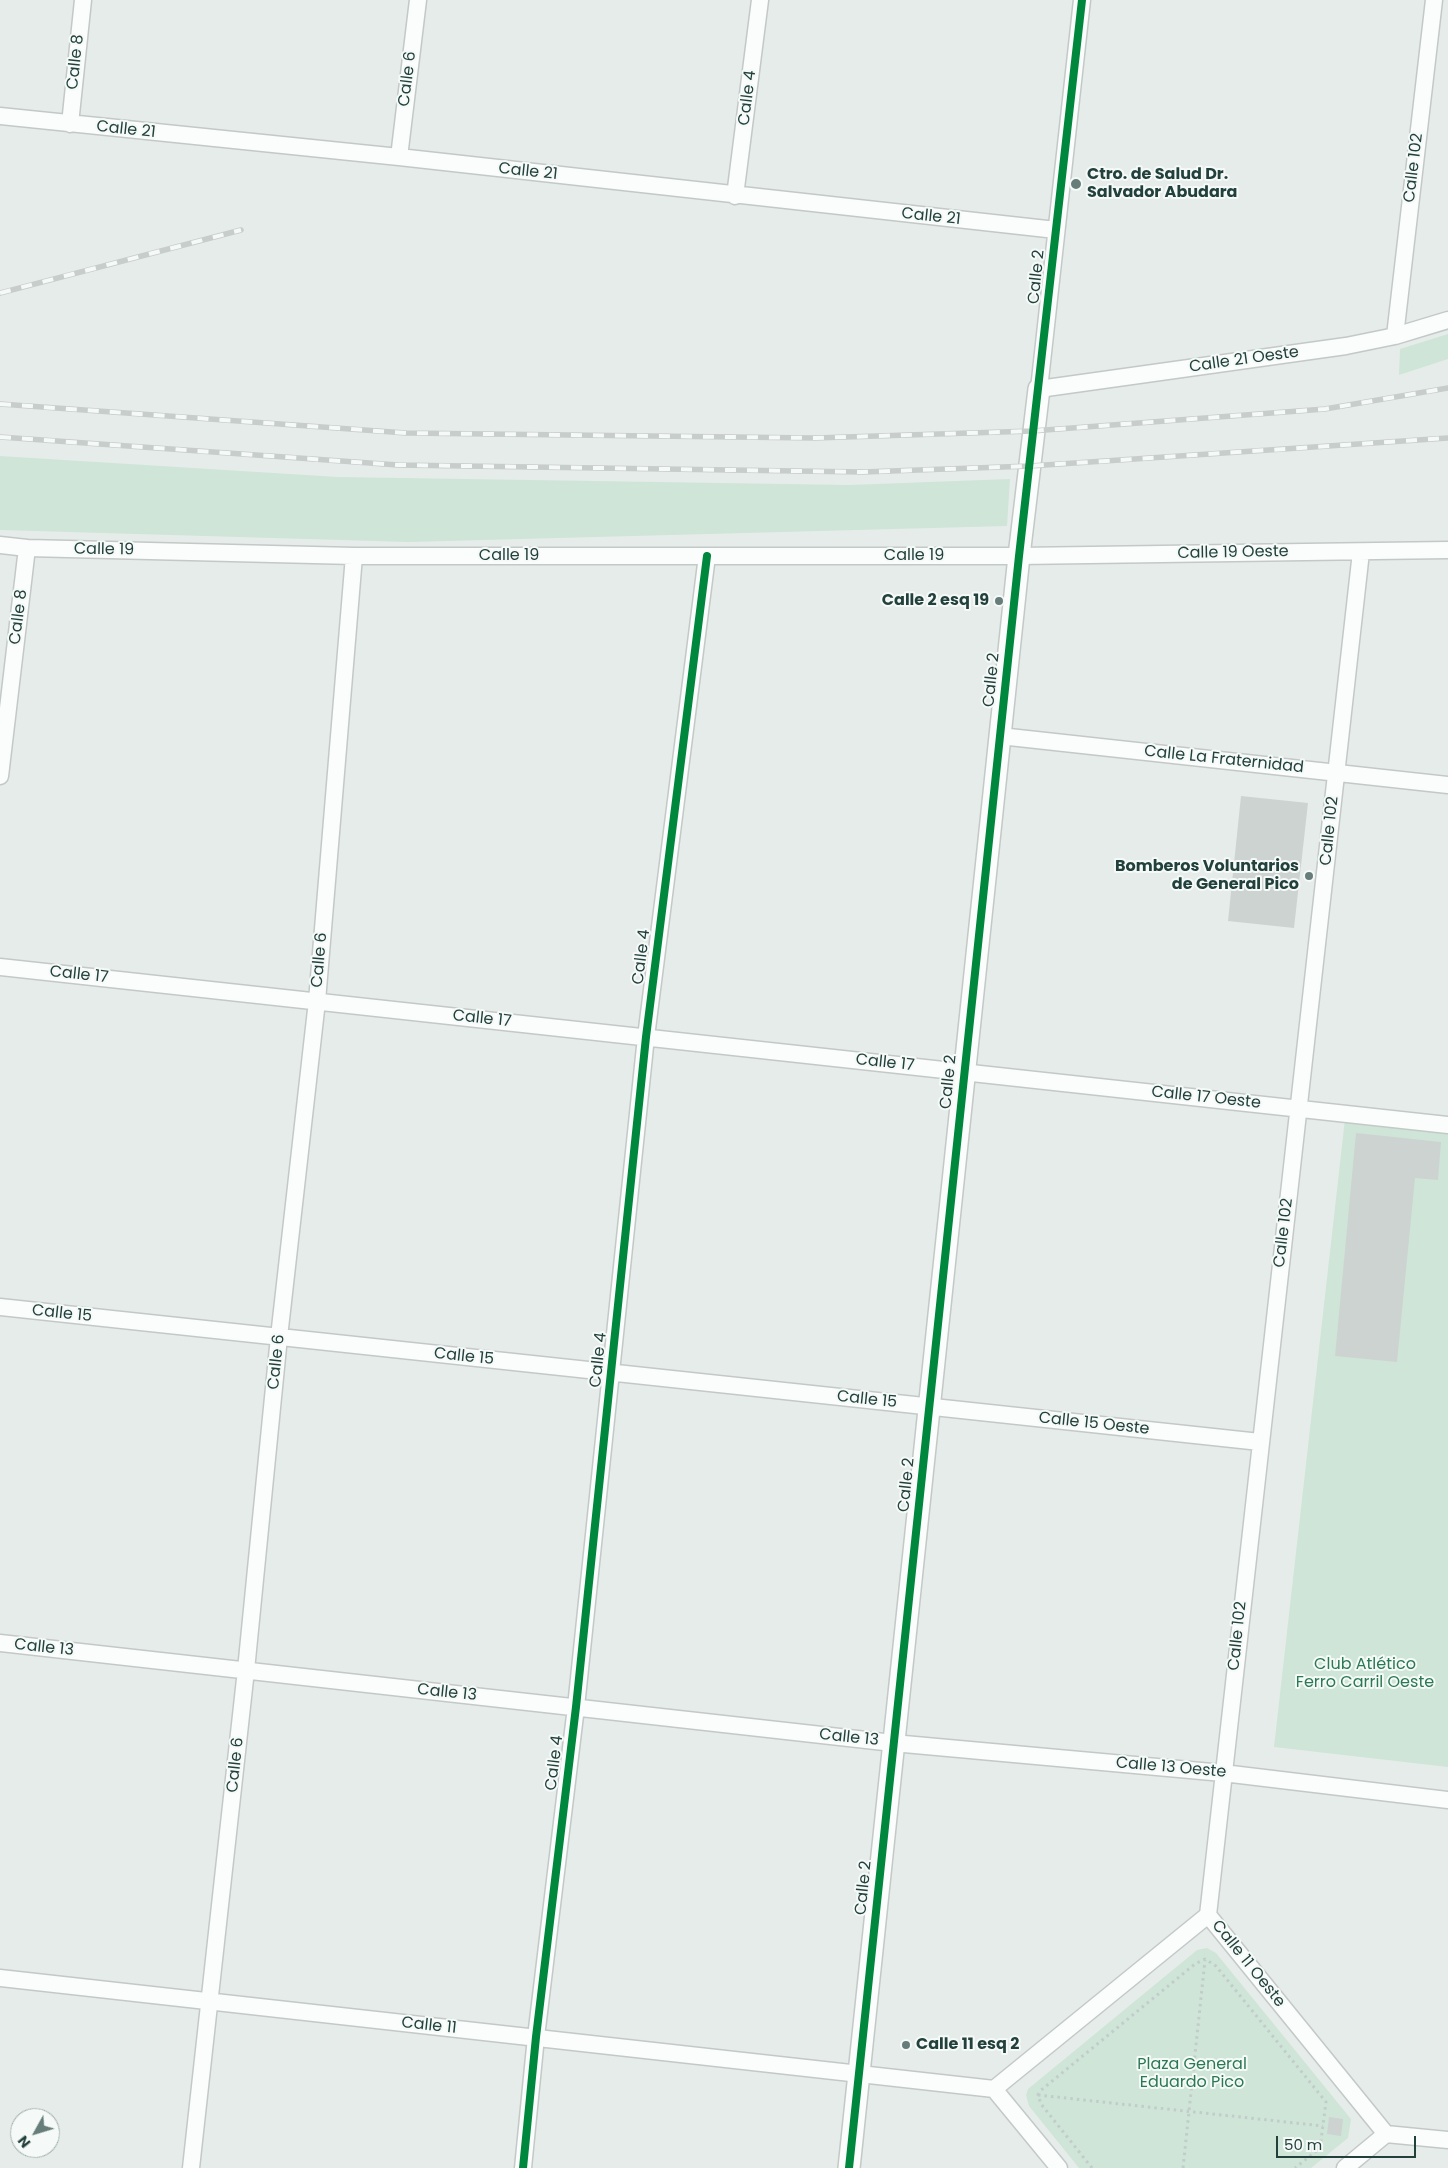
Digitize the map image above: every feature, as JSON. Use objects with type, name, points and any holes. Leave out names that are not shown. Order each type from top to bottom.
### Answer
[{"type":"street","name":"Calle 8","points":[[70,124],[83,0]]},
{"type":"street","name":"Calle 6","points":[[399,157],[418,0]]},
{"type":"street","name":"Calle 4","points":[[735,196],[760,0]]},
{"type":"street","name":"Calle 2","points":[[848,2168],[1019,556],[1082,0]]},
{"type":"street","name":"Calle 102","points":[[1394,336],[1434,0]]},
{"type":"street","name":"Calle 21","points":[[0,116],[399,157],[735,196],[1056,230]]},
{"type":"street","name":"Calle 21 Oeste","points":[[1039,389],[1346,346],[1394,336],[1448,320]]},
{"type":"street","name":"Calle 19","points":[[0,545],[27,548],[354,556],[1019,556]]},
{"type":"street","name":"Calle 8","points":[[0,776],[27,548]]},
{"type":"street","name":"Calle 19 Oeste","points":[[1019,556],[1448,550]]},
{"type":"street","name":"Calle 102","points":[[1208,1915],[1361,552]]},
{"type":"street","name":"Calle 6","points":[[191,2168],[246,1670],[279,1337],[317,1001],[354,556]]},
{"type":"street","name":"Calle 4","points":[[522,2168],[576,1707],[646,1037],[707,556]]},
{"type":"street","name":"Calle La Fraternidad","points":[[1000,736],[1448,785]]},
{"type":"street","name":"Calle 17","points":[[0,966],[964,1072]]},
{"type":"street","name":"Calle 17 Oeste","points":[[964,1072],[1448,1125]]},
{"type":"street","name":"Calle 15","points":[[0,1307],[929,1406]]},
{"type":"street","name":"Calle 15 Oeste","points":[[929,1406],[1260,1442]]},
{"type":"street","name":"Calle 13","points":[[0,1643],[893,1743]]},
{"type":"street","name":"Calle 13 Oeste","points":[[893,1743],[1223,1772],[1448,1800]]},
{"type":"street","name":"Calle 11 Oeste","points":[[994,2089],[1208,1915],[1386,2134]]},
{"type":"street","name":"Calle 11","points":[[0,1978],[859,2073]]},
{"type":"street","points":[[859,2073],[994,2089],[1059,2168]]},
{"type":"street","points":[[1345,2168],[1386,2134],[1448,2140]]},
{"type":"path","points":[[1038,2095],[1043,2087],[1195,1964],[1205,1959]]},
{"type":"path","points":[[1184,2168],[1205,1959]]},
{"type":"path","points":[[1205,1959],[1216,1966],[1326,2102],[1320,2148],[1295,2168]]},
{"type":"path","points":[[1038,2095],[1323,2126]]},
{"type":"path","points":[[1038,2095],[1041,2104],[1092,2168]]},
{"type":"green space","points":[[1448,334],[1448,359],[1399,375],[1400,349]]},
{"type":"green space","points":[[0,456],[338,477],[849,485],[1010,479],[1007,526],[409,542],[0,530]]},
{"type":"green space","name":"Club Atlético Ferro Carril Oeste","points":[[1345,1119],[1448,1131],[1448,1767],[1274,1747]]},
{"type":"green space","name":"Plaza General Eduardo Pico","points":[[1207,1948],[1216,1953],[1351,2119],[1348,2138],[1311,2168],[1079,2168],[1029,2106],[1026,2095],[1028,2089],[1197,1950]]},
{"type":"building","points":[[1241,796],[1308,803],[1294,928],[1228,921]]},
{"type":"building","points":[[1356,1133],[1441,1142],[1438,1180],[1415,1178],[1397,1362],[1335,1356]]},
{"type":"building","points":[[1329,2117],[1343,2119],[1341,2136],[1327,2134]]},
{"type":"railway","points":[[0,293],[241,230]]},
{"type":"railway","points":[[0,404],[406,433],[815,438],[1032,431],[1325,409],[1448,388]]},
{"type":"railway","points":[[0,437],[398,465],[863,472],[1030,466],[1448,438]]},
{"type":"cycle path","points":[[849,2168],[1019,556],[1082,0]]},
{"type":"cycle path","points":[[523,2168],[536,2037],[576,1707],[646,1037],[707,556]]},
{"type":"place","name":"Ctro. de Salud Dr. Salvador Abudara","points":[[1076,184]]},
{"type":"place","name":"Calle 2 esq 19","points":[[999,601]]},
{"type":"place","name":"Bomberos Voluntarios de General Pico","points":[[1309,876]]},
{"type":"place","name":"Calle 11 esq 2","points":[[906,2045]]}]
